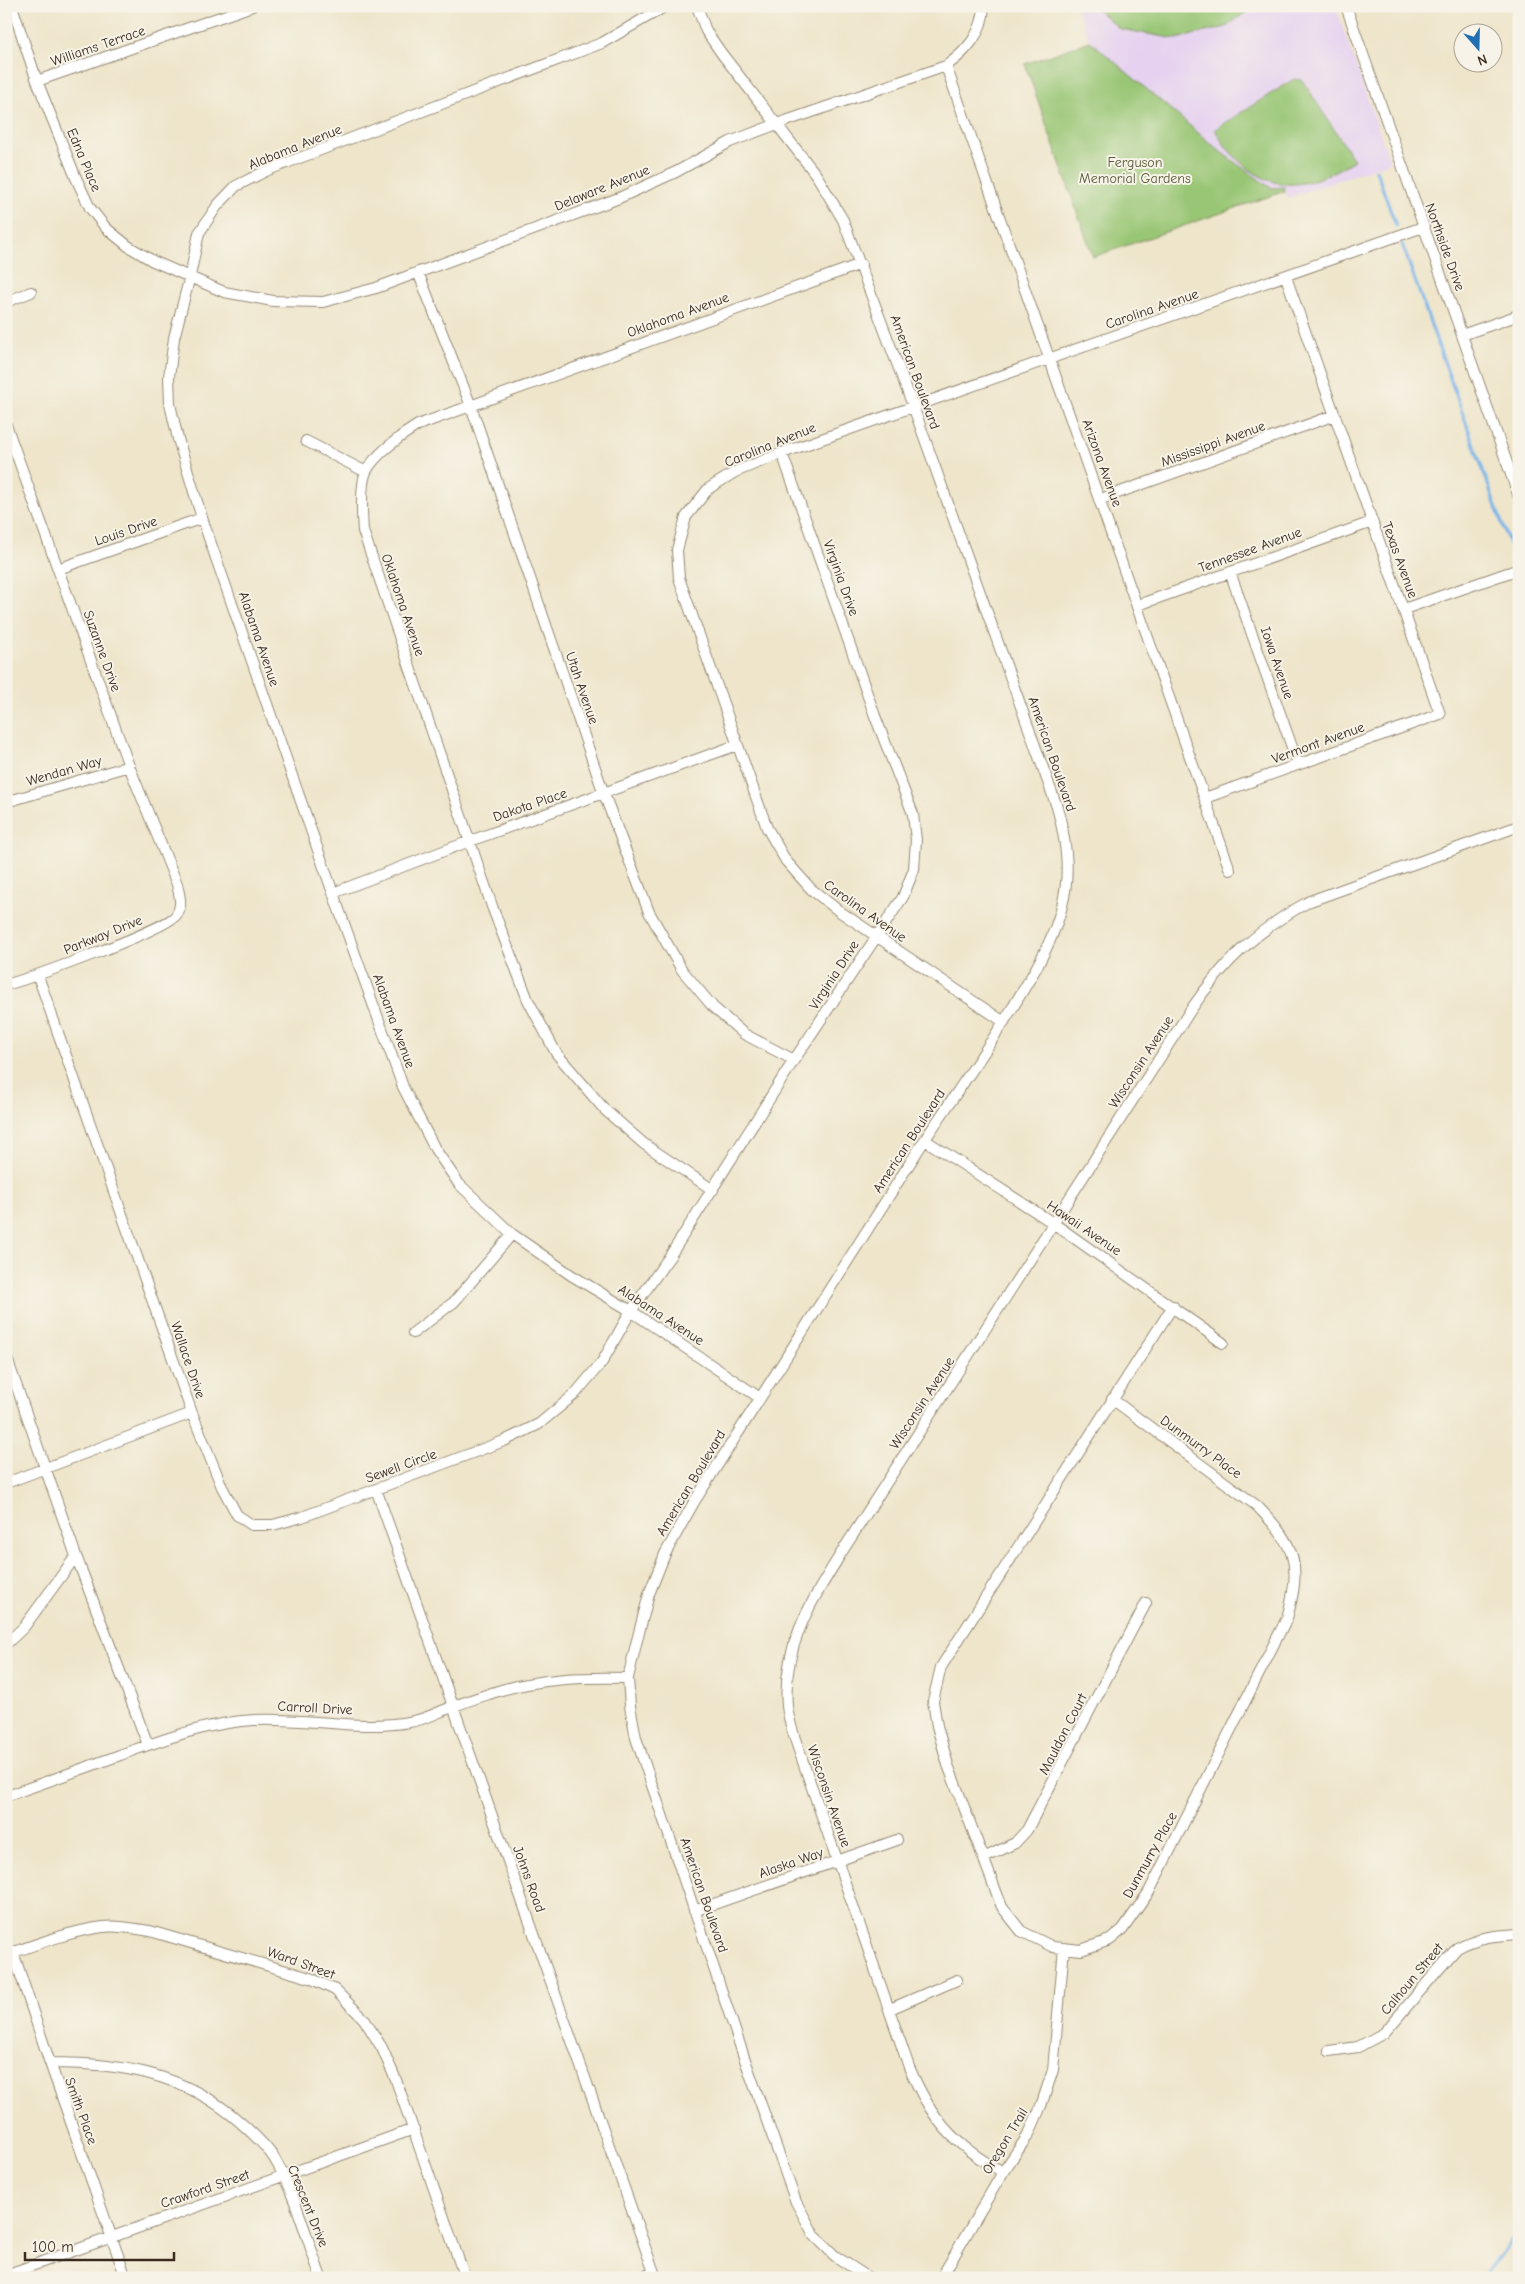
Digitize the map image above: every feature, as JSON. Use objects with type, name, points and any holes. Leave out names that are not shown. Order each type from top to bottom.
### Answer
[{"type":"street","name":"Edna Place","points":[[12,6],[38,81],[76,178],[90,208],[106,228],[128,246],[153,261],[190,276]]},
{"type":"street","name":"Williams Terrace","points":[[38,81],[252,6]]},
{"type":"street","name":"Alabama Avenue","points":[[666,6],[602,43],[268,170],[236,186],[217,206],[199,233],[174,338],[169,377],[170,404],[202,518],[333,893],[403,1086],[431,1141],[459,1184],[512,1234],[571,1276],[631,1311],[760,1398]]},
{"type":"street","name":"American Boulevard","points":[[697,6],[706,30],[722,54],[817,176],[843,220],[913,406],[1054,797],[1066,840],[1068,873],[1060,914],[1051,938],[1035,970],[1004,1022],[925,1140],[694,1502],[665,1554],[649,1594],[628,1678],[630,1706],[636,1738],[694,1911],[796,2202],[814,2235],[835,2256],[869,2278]]},
{"type":"street","name":"Delaware Avenue","points":[[190,276],[224,292],[273,301],[324,302],[376,288],[619,198],[676,172],[730,142],[946,66],[973,42],[980,28],[984,6]]},
{"type":"street","name":"Northside Drive","points":[[1346,6],[1519,496]]},
{"type":"street","name":"Arizona Avenue","points":[[946,66],[1138,605],[1230,870]]},
{"type":"street","name":"Carolina Avenue","points":[[1004,1022],[839,911],[811,889],[786,861],[767,828],[679,578],[677,550],[686,517],[708,489],[735,472],[782,453],[1423,228]]},
{"type":"street","name":"Oklahoma Avenue","points":[[713,1190],[644,1144],[618,1122],[578,1081],[556,1053],[528,1000],[470,841],[362,531],[362,504],[366,472],[400,436],[418,425],[861,264]]},
{"type":"street","name":"Utah Avenue","points":[[418,272],[471,406],[604,794],[650,912],[682,970],[713,1007],[744,1034],[794,1060]]},
{"type":"street","name":"Texas Avenue","points":[[1286,277],[1440,714]]},
{"type":"street","points":[[6,302],[31,292]]},
{"type":"street","points":[[1462,335],[1519,315]]},
{"type":"street","name":"Mississippi Avenue","points":[[1100,499],[1334,415]]},
{"type":"street","name":"Suzanne Drive","points":[[6,425],[129,766],[177,884]]},
{"type":"street","points":[[306,441],[366,472]]},
{"type":"street","name":"Virginia Drive","points":[[631,1311],[713,1190],[794,1060],[903,897],[914,869],[916,840],[913,814],[875,716],[782,453]]},
{"type":"street","name":"Louis Drive","points":[[58,569],[202,518]]},
{"type":"street","name":"Tennessee Avenue","points":[[1138,605],[1372,522]]},
{"type":"street","points":[[1404,610],[1519,569]]},
{"type":"street","name":"Iowa Avenue","points":[[1230,572],[1298,764]]},
{"type":"street","name":"Vermont Avenue","points":[[1205,798],[1440,714]]},
{"type":"street","name":"Dakota Place","points":[[333,893],[470,841],[737,745]]},
{"type":"street","name":"Wendan Way","points":[[6,802],[129,766]]},
{"type":"street","name":"Wisconsin Avenue","points":[[1003,2172],[986,2163],[961,2145],[939,2124],[922,2097],[909,2066],[794,1736],[787,1706],[790,1656],[800,1624],[845,1547],[1203,991],[1236,953],[1257,934],[1282,916],[1310,902],[1519,826]]},
{"type":"street","name":"Parkway Drive","points":[[6,985],[38,976],[158,928],[177,916],[181,903],[177,884]]},
{"type":"street","name":"Wallace Drive","points":[[6,1483],[192,1413],[38,976]]},
{"type":"street","name":"Hawaii Avenue","points":[[925,1140],[1053,1223],[1173,1306],[1223,1344]]},
{"type":"street","points":[[413,1333],[454,1302],[512,1234]]},
{"type":"street","name":"Dunmurry Place","points":[[1112,1399],[1257,1506],[1278,1527],[1290,1549],[1296,1574],[1287,1618],[1149,1892],[1123,1929],[1110,1940],[1081,1950],[1053,1946],[1020,1931],[1002,1907],[948,1765],[937,1726],[933,1701],[941,1667],[1112,1399],[1173,1306]]},
{"type":"street","name":"Sewell Circle","points":[[192,1413],[222,1487],[237,1515],[252,1525],[273,1525],[302,1517],[487,1448],[539,1424],[574,1394],[602,1362],[631,1311]]},
{"type":"street","points":[[6,1356],[76,1556],[148,1745]]},
{"type":"street","name":"Johns Road","points":[[376,1490],[655,2275]]},
{"type":"street","points":[[6,1644],[24,1627],[76,1556]]},
{"type":"street","name":"Mauldon Court","points":[[984,1858],[1015,1843],[1027,1830],[1146,1603]]},
{"type":"street","name":"Carroll Drive","points":[[6,1796],[148,1745],[211,1727],[253,1720],[292,1720],[353,1725],[407,1722],[435,1716],[453,1706],[499,1691],[543,1680],[628,1678]]},
{"type":"street","name":"Alaska Way","points":[[694,1911],[897,1840]]},
{"type":"street","name":"Ward Street","points":[[10,1953],[105,1926],[129,1928],[150,1931],[281,1968],[310,1978],[335,1990],[364,2019],[382,2048],[414,2129],[465,2278]]},
{"type":"street","name":"Calhoun Street","points":[[1329,2051],[1358,2047],[1384,2033],[1457,1948],[1473,1939],[1519,1934]]},
{"type":"street","name":"Oregon Trail","points":[[941,2278],[1003,2172],[1029,2134],[1041,2106],[1053,2070],[1064,1948]]},
{"type":"street","name":"Smith Place","points":[[10,1953],[126,2278]]},
{"type":"street","points":[[890,2009],[957,1980]]},
{"type":"street","name":"Crescent Drive","points":[[50,2063],[84,2063],[127,2067],[162,2077],[196,2090],[225,2109],[254,2134],[273,2156],[283,2176],[321,2278]]},
{"type":"street","name":"Crawford Street","points":[[6,2276],[414,2129]]},
{"type":"street","points":[[640,2278],[655,2275]]},
{"type":"shaded area","points":[[1076,6],[1335,6],[1390,162],[1288,198],[1284,187],[1271,188],[1222,153],[1090,41]]},
{"type":"green space","points":[[1093,6],[1254,6],[1226,27],[1176,39],[1120,29]]},
{"type":"green space","name":"Ferguson Memorial Gardens","points":[[1090,41],[1222,153],[1271,188],[1284,187],[1285,191],[1093,257],[1025,64]]},
{"type":"green space","points":[[1294,79],[1302,80],[1354,160],[1316,180],[1290,184],[1277,183],[1250,170],[1239,161],[1230,152],[1215,129]]},
{"type":"waterway","points":[[1376,170],[1396,226]]},
{"type":"waterway","points":[[1402,244],[1514,557]]},
{"type":"waterway","points":[[1484,2278],[1519,2230]]}]
